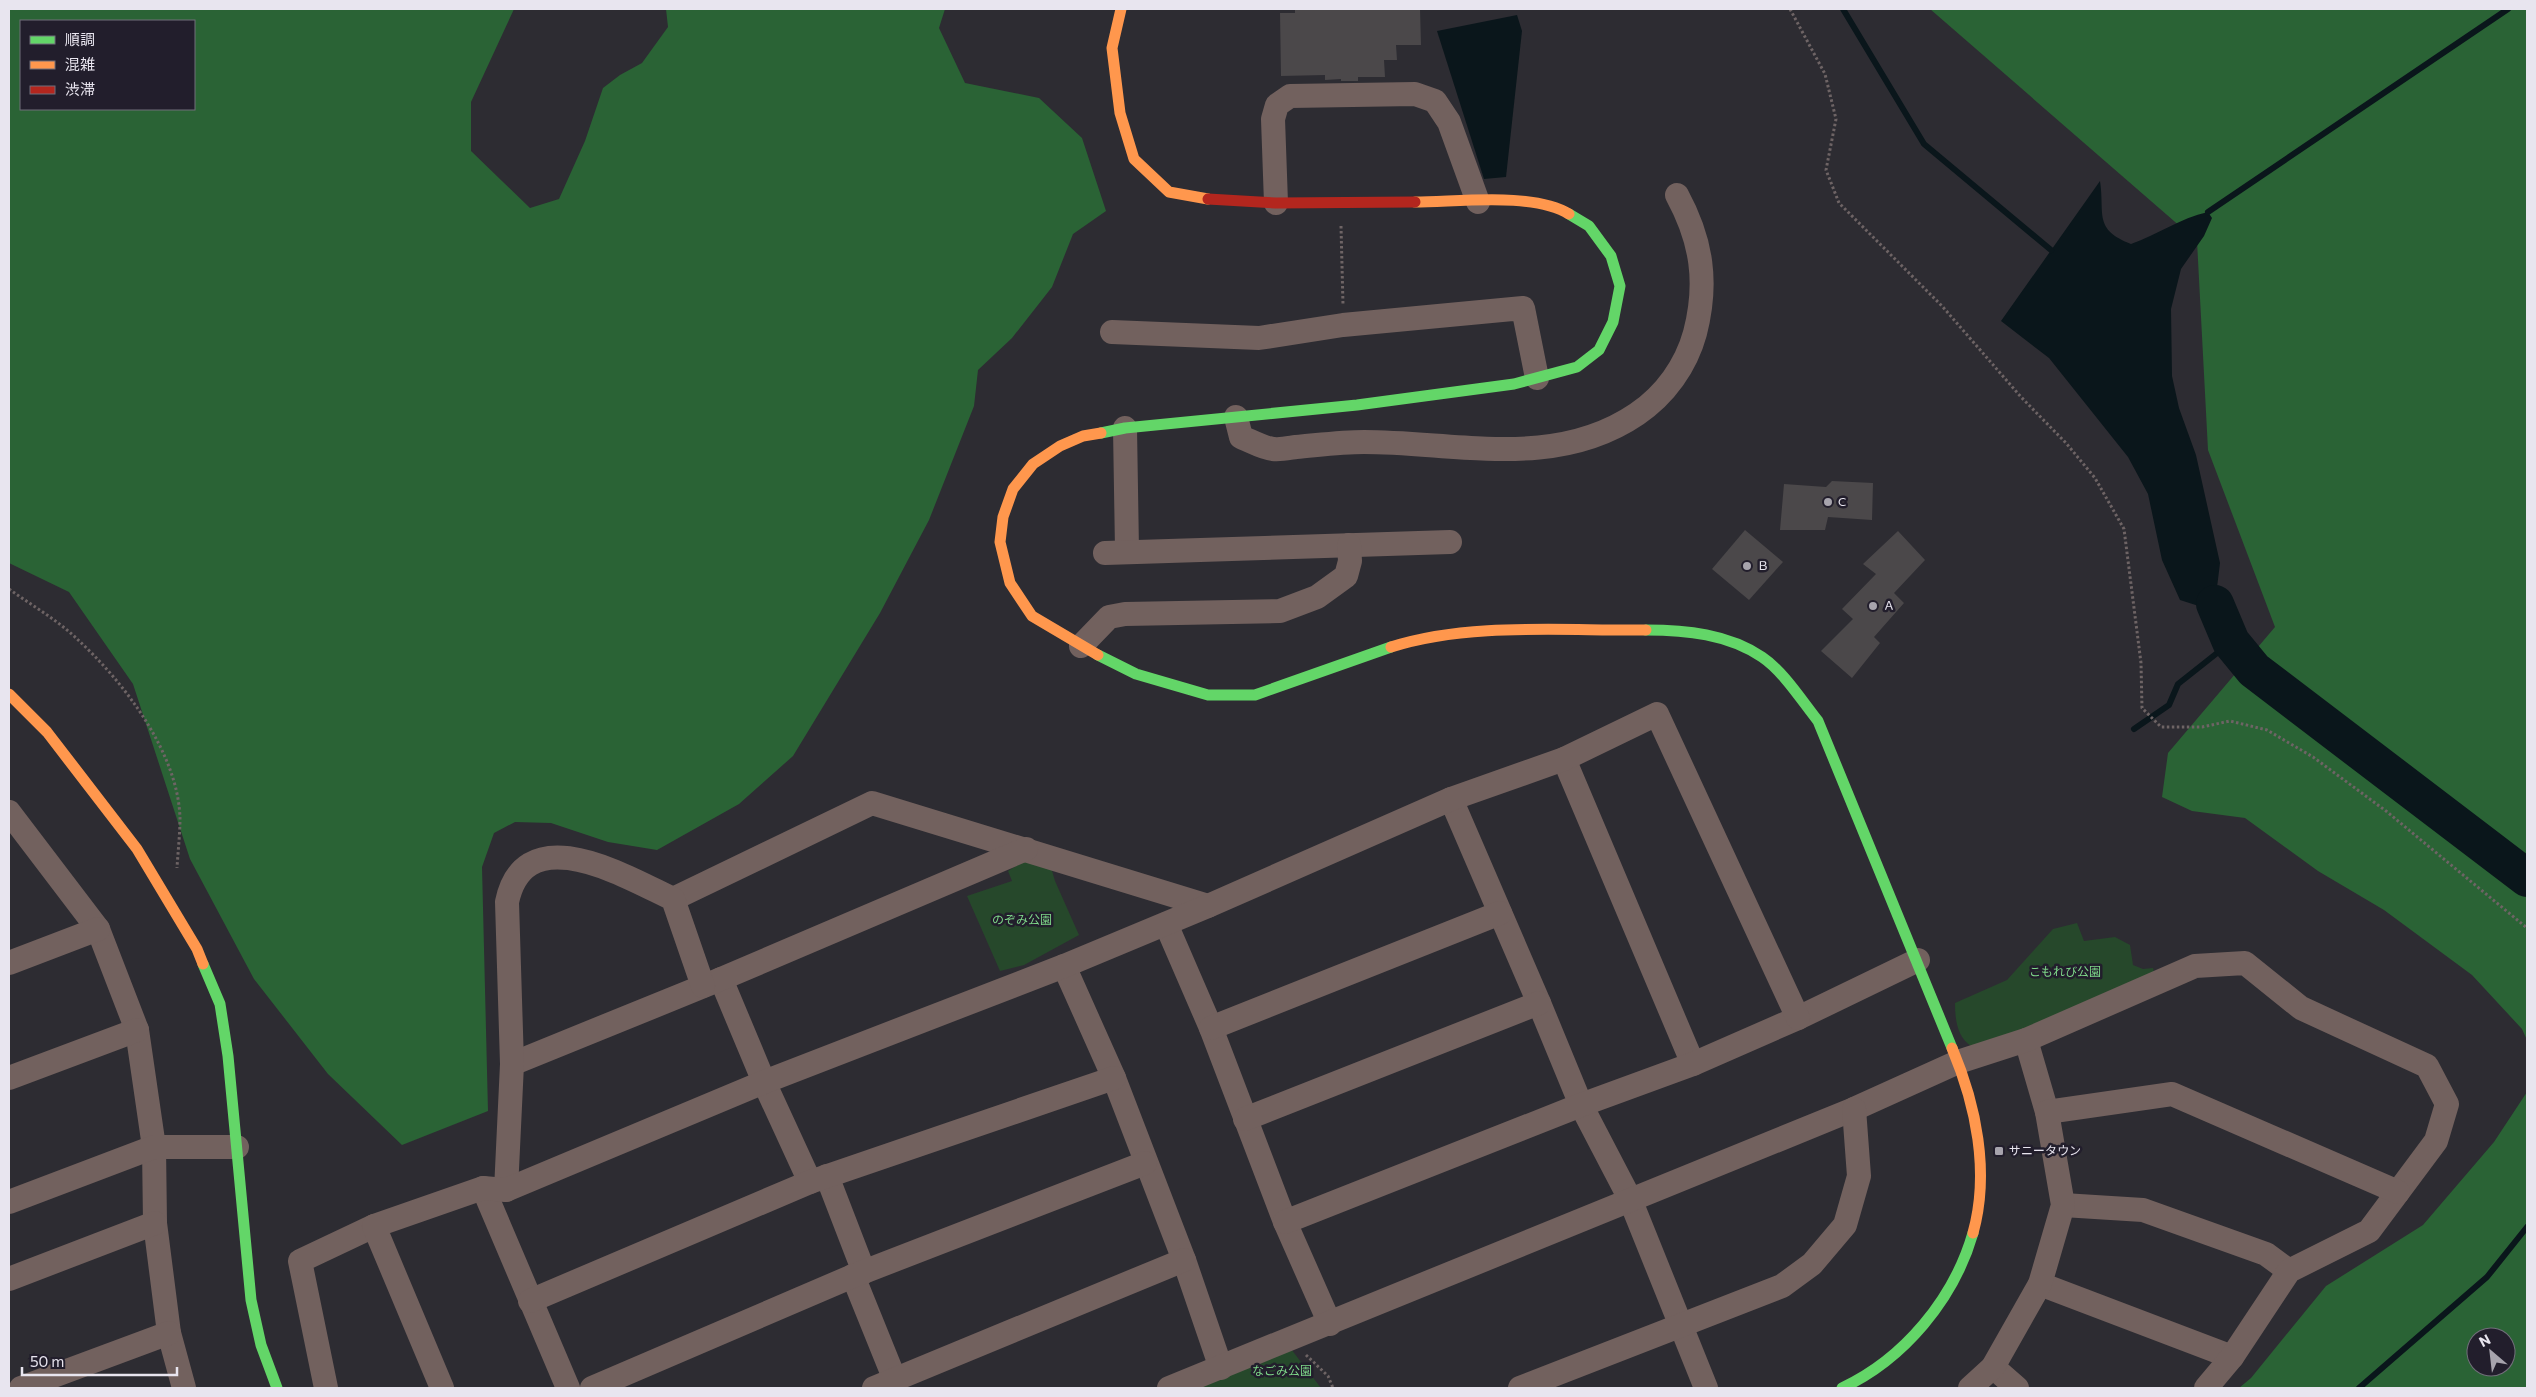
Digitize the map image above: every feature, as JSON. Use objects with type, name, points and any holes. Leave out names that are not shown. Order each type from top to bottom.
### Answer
[{"type":"street","points":[[1121,9],[1112,48],[1120,112],[1134,159],[1169,192],[1217,200],[1276,203],[1529,201],[1560,208],[1589,226],[1611,256],[1620,286],[1613,322],[1599,350],[1577,367],[1514,384],[1485,388],[1358,405],[1125,428],[1083,436],[1060,446],[1033,464],[1013,490],[1003,517],[1000,542],[1010,583],[1032,616],[1081,646],[1136,674],[1208,696],[1255,695],[1422,637],[1482,631],[1682,630],[1720,638],[1762,657],[1792,687],[1818,721],[1918,960],[1958,1062],[1971,1098],[1978,1131],[1980,1198],[1968,1247],[1938,1307],[1898,1354],[1867,1376],[1842,1388]]},
{"type":"street","points":[[1276,203],[1273,118],[1277,105],[1290,96],[1415,94],[1435,101],[1449,122],[1478,202]]},
{"type":"street","points":[[1236,417],[1242,437],[1273,449],[1364,442],[1473,449],[1536,449],[1577,442],[1618,427],[1649,406],[1670,385],[1692,344],[1702,306],[1698,245],[1690,218],[1677,195]]},
{"type":"street","points":[[1112,332],[1259,338],[1343,325],[1523,308],[1537,378]]},
{"type":"street","points":[[1125,428],[1116,551],[1450,542]]},
{"type":"street","points":[[1081,646],[1109,617],[1125,614],[1280,611],[1317,597],[1346,576],[1350,561],[1349,546]]},
{"type":"street","points":[[9,694],[47,732],[137,849],[197,949],[220,1004],[228,1056],[237,1147],[242,1235],[250,1304],[263,1351],[278,1388]]},
{"type":"street","points":[[326,1388],[300,1262],[374,1226],[495,1189],[1064,966],[1208,906],[1451,799],[1564,758],[1657,714],[1798,1018]]},
{"type":"street","points":[[1564,758],[1693,1064]]},
{"type":"street","points":[[1451,799],[1540,1003],[1580,1105],[1630,1199],[1706,1388]]},
{"type":"street","points":[[674,899],[872,803],[1208,906]]},
{"type":"street","points":[[9,812],[19,841],[98,930],[137,1030],[154,1146],[155,1223],[169,1333],[184,1388]]},
{"type":"street","points":[[512,1064],[712,982],[1026,849]]},
{"type":"street","points":[[568,1388],[530,1301],[495,1189],[512,1064],[507,902],[510,884],[521,870],[545,857],[555,856],[590,861],[674,899],[712,982],[764,1082],[818,1179],[858,1274],[897,1383],[1184,1260]]},
{"type":"street","points":[[1211,1028],[1500,913]]},
{"type":"street","points":[[1166,924],[1211,1028],[1285,1222],[1330,1324]]},
{"type":"street","points":[[9,963],[98,930]]},
{"type":"street","points":[[1285,1222],[1580,1105],[1693,1064],[1798,1018],[1918,960]]},
{"type":"street","points":[[1170,1388],[1330,1324],[1630,1199],[1854,1110],[1958,1062],[2026,1040],[2195,966],[2245,963],[2302,1008],[2427,1066],[2447,1104],[2436,1141],[2369,1231],[2289,1272],[2232,1357],[2206,1388]]},
{"type":"street","points":[[1064,966],[1114,1078],[1145,1163],[1184,1260],[1221,1368]]},
{"type":"street","points":[[1245,1119],[1540,1003]]},
{"type":"street","points":[[9,1078],[137,1030]]},
{"type":"street","points":[[1970,1388],[1993,1367],[2040,1284],[2063,1205],[2047,1112],[2026,1040]]},
{"type":"street","points":[[530,1301],[818,1179],[1114,1078]]},
{"type":"street","points":[[2047,1112],[2172,1094],[2398,1192]]},
{"type":"street","points":[[1520,1388],[1782,1286],[1812,1264],[1845,1225],[1859,1176],[1854,1110]]},
{"type":"street","points":[[9,1202],[154,1146],[237,1147]]},
{"type":"street","points":[[592,1388],[858,1274],[1145,1163]]},
{"type":"street","points":[[2063,1205],[2143,1210],[2266,1254],[2289,1272]]},
{"type":"street","points":[[9,1279],[155,1223]]},
{"type":"street","points":[[374,1226],[442,1388]]},
{"type":"street","points":[[2040,1284],[2232,1357]]},
{"type":"street","points":[[21,1388],[169,1333]]},
{"type":"street","points":[[1993,1367],[2018,1388]]},
{"type":"path","points":[[1790,9],[1825,74],[1836,119],[1826,170],[1839,204],[1942,306],[2020,397],[2066,444],[2095,478],[2124,529],[2141,662],[2142,708],[2161,727],[2202,727],[2230,721],[2267,730],[2313,757],[2386,811],[2527,928]]},
{"type":"path","points":[[1341,203],[1343,325]]},
{"type":"path","points":[[9,589],[75,636],[140,709],[169,764],[180,817],[176,876]]},
{"type":"path","points":[[1294,1338],[1304,1354],[1328,1376],[1333,1388]]},
{"type":"green space","points":[[9,9],[514,9],[471,102],[471,151],[530,208],[559,199],[585,141],[603,88],[620,75],[642,63],[668,27],[666,9],[945,9],[939,28],[965,83],[1039,98],[1082,138],[1106,211],[1073,234],[1052,287],[1012,338],[978,370],[974,406],[929,520],[880,613],[793,756],[739,804],[657,850],[608,842],[551,823],[515,822],[494,833],[482,867],[488,1111],[402,1145],[328,1074],[254,979],[190,859],[133,684],[69,592],[9,563]]},
{"type":"green space","points":[[1930,9],[2527,9],[2527,1040],[2522,1029],[2472,975],[2384,910],[2318,871],[2245,818],[2192,811],[2162,797],[2168,753],[2275,627],[2208,450],[2197,241]]},
{"type":"green space","name":"のぞみ公園","points":[[1024,861],[1050,864],[1055,881],[1079,935],[1024,965],[1000,971],[967,896],[1012,881],[1008,871]]},
{"type":"green space","name":"こもれび公園","points":[[2077,923],[2084,941],[2115,937],[2130,945],[2133,965],[2143,969],[2153,968],[2154,972],[2005,1038],[1971,1046],[1966,1042],[1958,1027],[1955,1003],[2007,980],[2053,929]]},
{"type":"green space","points":[[2527,1092],[2527,1388],[2239,1388],[2251,1378],[2326,1286],[2423,1225],[2494,1142]]},
{"type":"green space","name":"なごみ公園","points":[[1291,1349],[1321,1388],[1192,1388]]},
{"type":"shaded area","points":[[1517,15],[1522,31],[1506,177],[1484,179],[1437,31]]},
{"type":"shaded area","points":[[2100,181],[2103,219],[2106,226],[2119,238],[2131,244],[2178,222],[2198,215],[2208,212],[2212,218],[2204,236],[2181,269],[2171,309],[2172,376],[2179,408],[2196,455],[2220,563],[2215,604],[2205,608],[2180,600],[2162,560],[2148,494],[2128,457],[2049,358],[2001,321]]},
{"type":"building","points":[[1295,9],[1420,9],[1421,45],[1396,45],[1397,60],[1384,60],[1385,77],[1358,77],[1358,81],[1341,81],[1341,79],[1325,80],[1325,75],[1281,76],[1280,13],[1295,13]]},
{"type":"building","name":"C","points":[[1832,481],[1873,483],[1872,520],[1828,517],[1825,530],[1780,530],[1784,484],[1826,487]]},
{"type":"building","name":"Ｂ","points":[[1745,530],[1783,562],[1749,600],[1712,569]]},
{"type":"building","name":"Ａ","points":[[1898,531],[1925,560],[1894,593],[1904,603],[1874,637],[1880,643],[1852,678],[1821,651],[1853,619],[1842,609],[1876,574],[1863,564]]},
{"type":"waterway","points":[[1843,9],[1924,144],[2051,250]]},
{"type":"waterway","points":[[2208,212],[2508,9]]},
{"type":"waterway","points":[[2215,604],[2231,642],[2254,670],[2527,878]]},
{"type":"waterway","points":[[2134,729],[2169,705],[2178,684],[2231,642]]},
{"type":"waterway","points":[[2359,1388],[2487,1277],[2527,1227]]},
{"type":"traffic: fast","points":[[1101,433],[1125,428],[1357,405],[1514,384],[1577,367],[1599,350],[1613,322],[1620,286],[1611,256],[1589,226],[1569,214]]},
{"type":"traffic: fast","points":[[1646,630],[1691,632],[1721,638],[1749,649],[1777,670],[1818,721],[1952,1048]]},
{"type":"traffic: fast","points":[[1098,655],[1136,674],[1208,695],[1255,695],[1391,647]]},
{"type":"traffic: fast","points":[[203,964],[220,1004],[228,1056],[251,1300],[261,1345],[277,1388]]},
{"type":"traffic: fast","points":[[1842,1388],[1865,1376],[1886,1361],[1906,1344],[1924,1324],[1940,1303],[1953,1281],[1973,1233]]},
{"type":"traffic: slow","points":[[1121,9],[1112,48],[1120,113],[1134,159],[1169,192],[1208,199]]},
{"type":"traffic: slow","points":[[1415,202],[1516,201],[1554,207],[1569,214]]},
{"type":"traffic: slow","points":[[1098,655],[1032,616],[1010,583],[1000,542],[1003,517],[1013,489],[1033,464],[1060,446],[1083,436],[1101,433]]},
{"type":"traffic: slow","points":[[1391,647],[1421,639],[1484,631],[1550,629],[1646,630]]},
{"type":"traffic: slow","points":[[9,694],[47,732],[137,849],[197,949],[203,964]]},
{"type":"traffic: slow","points":[[1952,1048],[1968,1092],[1978,1139],[1980,1186],[1978,1210],[1973,1233]]},
{"type":"traffic: jam","points":[[1208,199],[1276,203],[1415,202]]},
{"type":"place","name":"C","points":[[1828,502]]},
{"type":"place","name":"Ｂ","points":[[1747,566]]},
{"type":"place","name":"Ａ","points":[[1873,606]]},
{"type":"place","name":"サニータウン","points":[[1999,1151]]}]
